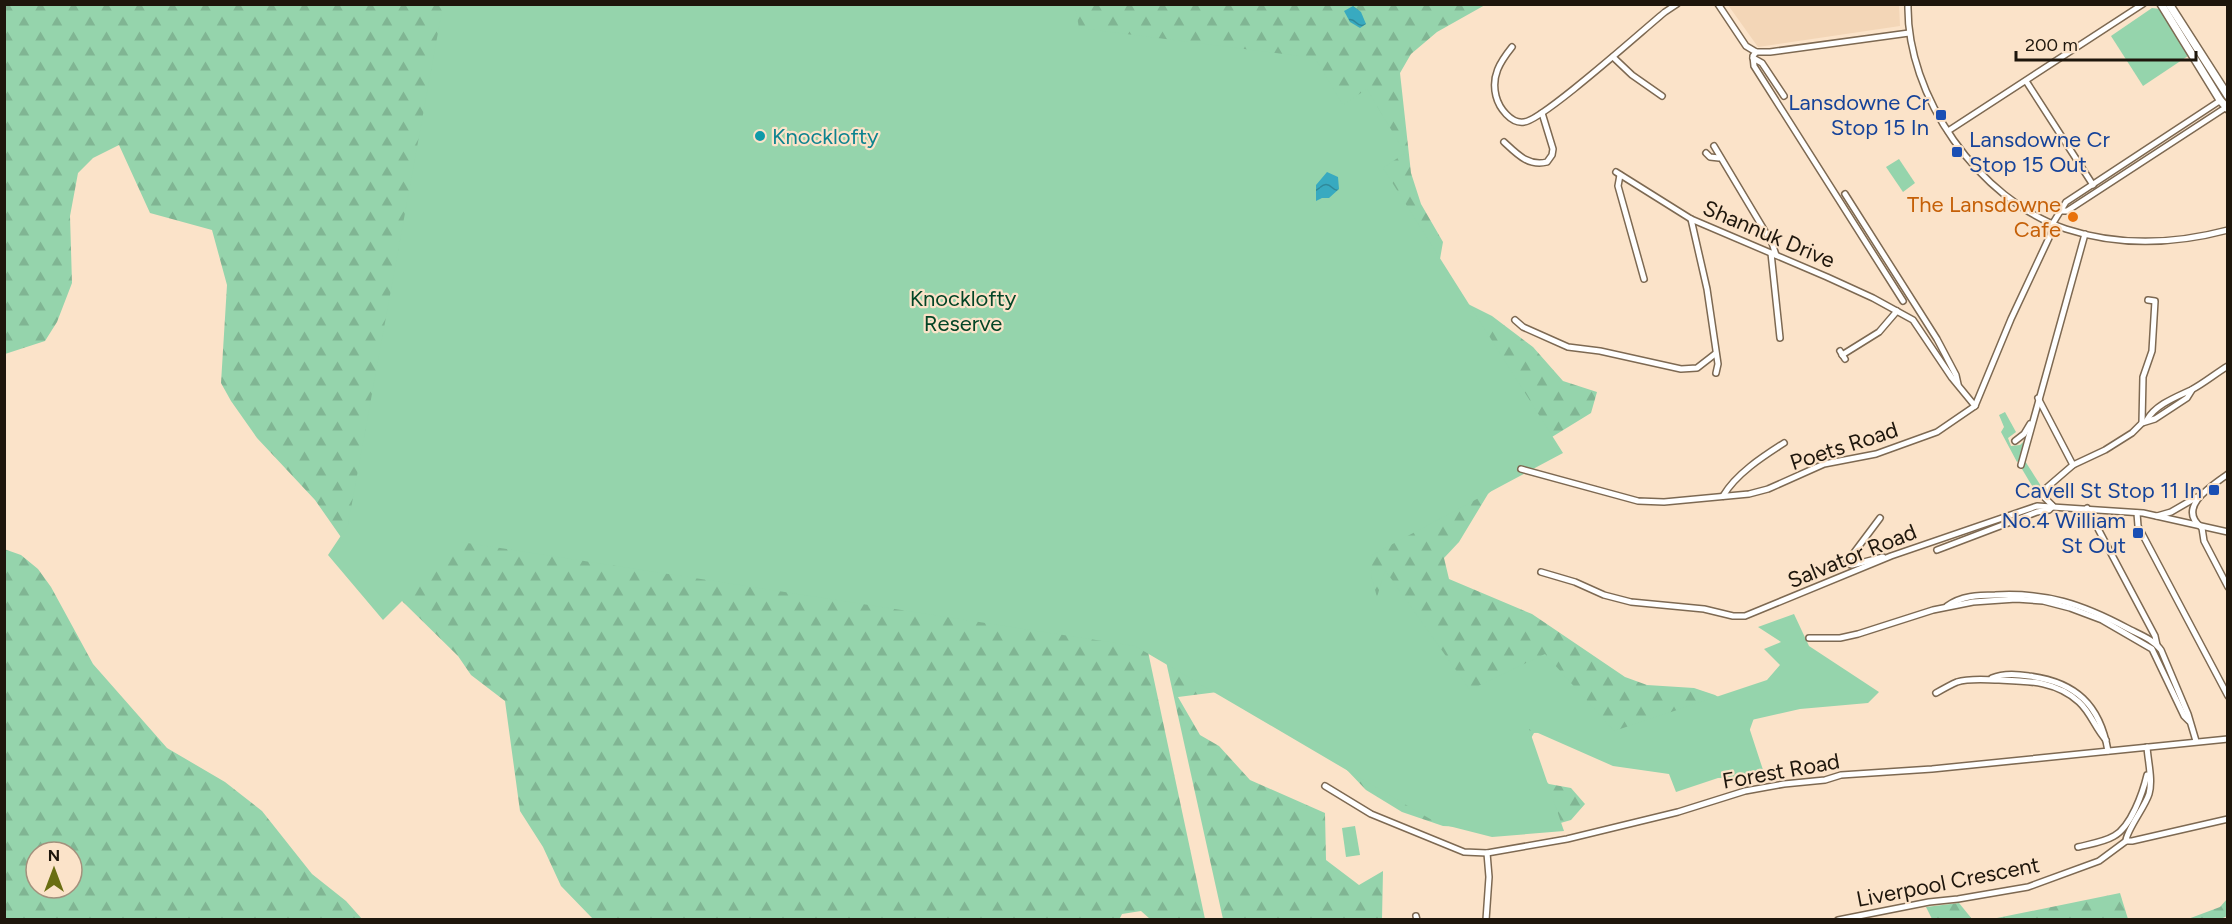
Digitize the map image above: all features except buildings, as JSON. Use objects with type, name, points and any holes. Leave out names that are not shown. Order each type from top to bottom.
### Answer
[{"type":"street","points":[[1512,46],[1497,68],[1495,90],[1499,103],[1507,115],[1517,122],[1527,122],[1542,113],[1677,4]]},
{"type":"street","points":[[1718,4],[1746,46],[1756,52],[1909,33]]},
{"type":"street","points":[[1908,4],[1909,33],[1923,83],[1948,131],[1969,159],[2021,205],[2054,224],[2085,234],[2114,239],[2161,241],[2228,230]]},
{"type":"street","points":[[1948,131],[2143,4]]},
{"type":"street","points":[[2060,211],[2067,211],[2227,108],[2162,4]]},
{"type":"street","points":[[1845,194],[1937,339],[1956,375],[1958,385],[1975,406],[2011,318],[2066,202],[2227,96],[2169,4]]},
{"type":"street","points":[[1756,52],[1753,58],[1754,66],[1903,301]]},
{"type":"street","points":[[1613,57],[1632,75],[1662,96]]},
{"type":"street","points":[[1753,58],[1762,63],[1784,96]]},
{"type":"street","points":[[2026,81],[2097,191]]},
{"type":"street","points":[[1504,142],[1527,161],[1537,164],[1547,162],[1553,149],[1542,113]]},
{"type":"street","points":[[1714,147],[1772,243],[1780,338]]},
{"type":"street","points":[[1706,153],[1710,157],[1719,158]]},
{"type":"street","name":"Shannuk Drive","points":[[1644,279],[1618,186],[1618,174],[1691,219],[1864,294],[1912,320],[1958,385]]},
{"type":"street","points":[[1691,219],[1707,289],[1718,364],[1716,373]]},
{"type":"street","points":[[2021,465],[2085,234]]},
{"type":"street","points":[[2144,421],[2143,377],[2152,351],[2155,301],[2148,300]]},
{"type":"street","points":[[1842,355],[1879,332],[1897,311]]},
{"type":"street","points":[[1515,320],[1523,327],[1568,346],[1689,370],[1704,365],[1715,354]]},
{"type":"street","points":[[2228,366],[2151,413],[2132,433],[2105,450],[2073,465],[2044,490],[2044,497],[2053,506],[2136,513],[2228,532]]},
{"type":"street","points":[[2038,398],[2073,465]]},
{"type":"street","name":"Poets Road","points":[[1521,469],[1638,501],[1664,502],[1749,494],[1768,489],[1824,464],[1876,454],[1937,432],[1975,406]]},
{"type":"street","points":[[2015,441],[2024,434],[2032,420]]},
{"type":"street","points":[[1723,496],[1750,467],[1784,443]]},
{"type":"street","points":[[2155,516],[2171,512],[2228,474]]},
{"type":"street","points":[[2198,496],[2193,515],[2196,523],[2202,528],[2204,541],[2228,587]]},
{"type":"street","name":"Salvator Road","points":[[1540,572],[1624,600],[1704,609],[1740,617],[1750,615],[1892,556],[2037,506],[2053,506]]},
{"type":"street","name":"Salvator Road","points":[[1937,550],[2037,512],[2049,510],[2053,506]]},
{"type":"street","points":[[2087,508],[2155,636],[2188,714],[2196,741]]},
{"type":"street","points":[[2136,513],[2138,526],[2228,696]]},
{"type":"street","points":[[1880,518],[1852,553],[1847,563],[1852,565],[1873,558],[1892,556]]},
{"type":"street","points":[[1946,607],[1954,601],[1981,595],[2040,595],[2101,613],[2157,645]]},
{"type":"street","points":[[1809,638],[1840,638],[1946,607],[1983,600],[2030,600],[2056,604],[2102,620],[2152,650],[2184,716],[2189,721]]},
{"type":"street","points":[[1936,693],[1963,681],[1990,679],[2024,680],[2060,689],[2084,707],[2098,732],[2106,740],[2108,751]]},
{"type":"street","name":"Forest Road","points":[[1325,786],[1371,814],[1464,852],[1487,853],[1567,839],[1678,812],[1745,791],[1784,784],[1841,776],[2228,739]]},
{"type":"street","points":[[2126,841],[2127,834],[2148,796],[2151,782],[2146,747]]},
{"type":"street","points":[[2078,847],[2118,834],[2144,791],[2148,771]]},
{"type":"street","name":"Liverpool Crescent","points":[[1838,920],[1929,902],[1969,898],[2028,887],[2092,864],[2126,841],[2168,834],[2228,819]]},
{"type":"street","points":[[1486,920],[1489,877],[1487,853]]},
{"type":"shaded area","points":[[1728,5],[1899,5],[1900,26],[1758,47]]},
{"type":"green space","points":[[4,5],[677,5],[1105,450],[1205,919],[1150,919],[1141,911],[1122,914],[1119,920],[593,919],[561,886],[543,847],[520,811],[505,701],[471,675],[458,656],[350,550],[315,500],[257,438],[231,401],[221,383],[227,285],[212,230],[150,213],[119,145],[93,158],[78,173],[70,216],[72,283],[57,322],[45,341],[5,354]]},
{"type":"green space","name":"Knocklofty Reserve","points":[[443,5],[1075,5],[1079,28],[1315,58],[1343,105],[1367,89],[1405,153],[1383,168],[1563,453],[1372,555],[1371,575],[1377,597],[1385,570],[1470,690],[1545,654],[1614,731],[1767,680],[1780,665],[1764,649],[1781,642],[1758,627],[1794,614],[1809,646],[1879,692],[1868,703],[1800,709],[1747,721],[1765,776],[1718,778],[1676,792],[1669,774],[1613,766],[1529,729],[1564,831],[1492,837],[1437,823],[1135,646],[461,542],[383,620],[328,555],[348,525]]},
{"type":"green space","points":[[711,5],[1485,5],[1437,32],[1411,54],[1400,73],[1411,173],[1421,204],[1443,242],[1437,276],[1442,291],[1492,316],[1533,347],[1563,381],[1597,392],[1591,413],[1534,448],[1488,494],[1459,542],[1444,558],[1449,579],[1532,614],[1625,677],[1647,685],[1694,688],[1715,695],[1754,718],[1740,757],[1557,732],[1534,733],[1523,752],[1533,771],[1549,784],[1571,788],[1585,804],[1571,820],[1550,826],[1507,829],[1443,826],[1402,812],[1366,790],[1304,725],[1249,688],[1178,697],[1200,735],[1219,746],[1250,780],[1325,813],[1326,860],[1359,885],[1383,871],[1382,919],[1223,919],[1119,449]]},
{"type":"green space","points":[[2152,8],[2160,9],[2188,56],[2143,86],[2111,36]]},
{"type":"green space","points":[[1899,159],[1915,183],[1903,192],[1886,167]]},
{"type":"green space","points":[[2005,412],[2016,432],[2008,438],[2011,446],[2020,445],[2026,439],[2020,460],[2017,462],[2001,432],[2004,427],[1999,415]]},
{"type":"green space","points":[[2025,461],[2041,486],[2035,491],[2022,469]]},
{"type":"green space","points":[[4,549],[21,555],[38,569],[51,587],[93,664],[167,748],[225,782],[262,811],[312,874],[346,901],[362,919],[5,919]]},
{"type":"green space","points":[[1355,826],[1360,855],[1346,857],[1342,828]]},
{"type":"green space","points":[[2120,893],[2128,919],[1992,919]]},
{"type":"green space","points":[[2227,899],[2227,916],[2221,919],[2188,919],[2220,907]]},
{"type":"green space","points":[[1959,903],[1972,919],[1932,919],[1926,907]]},
{"type":"water","points":[[1353,6],[1361,12],[1366,24],[1360,28],[1350,22],[1344,11]]},
{"type":"water","points":[[1327,172],[1338,177],[1339,189],[1329,198],[1316,201],[1316,185]]},
{"type":"place","name":"Lansdowne Cr Stop 15 In","points":[[1941,115]]},
{"type":"place","name":"Knocklofty","points":[[760,136]]},
{"type":"place","name":"Lansdowne Cr Stop 15 Out","points":[[1957,152]]},
{"type":"place","name":"The Lansdowne Cafe","points":[[2073,217]]},
{"type":"place","name":"Cavell St Stop 11 In","points":[[2214,490]]},
{"type":"place","name":"No.4 William St Out","points":[[2138,533]]}]
